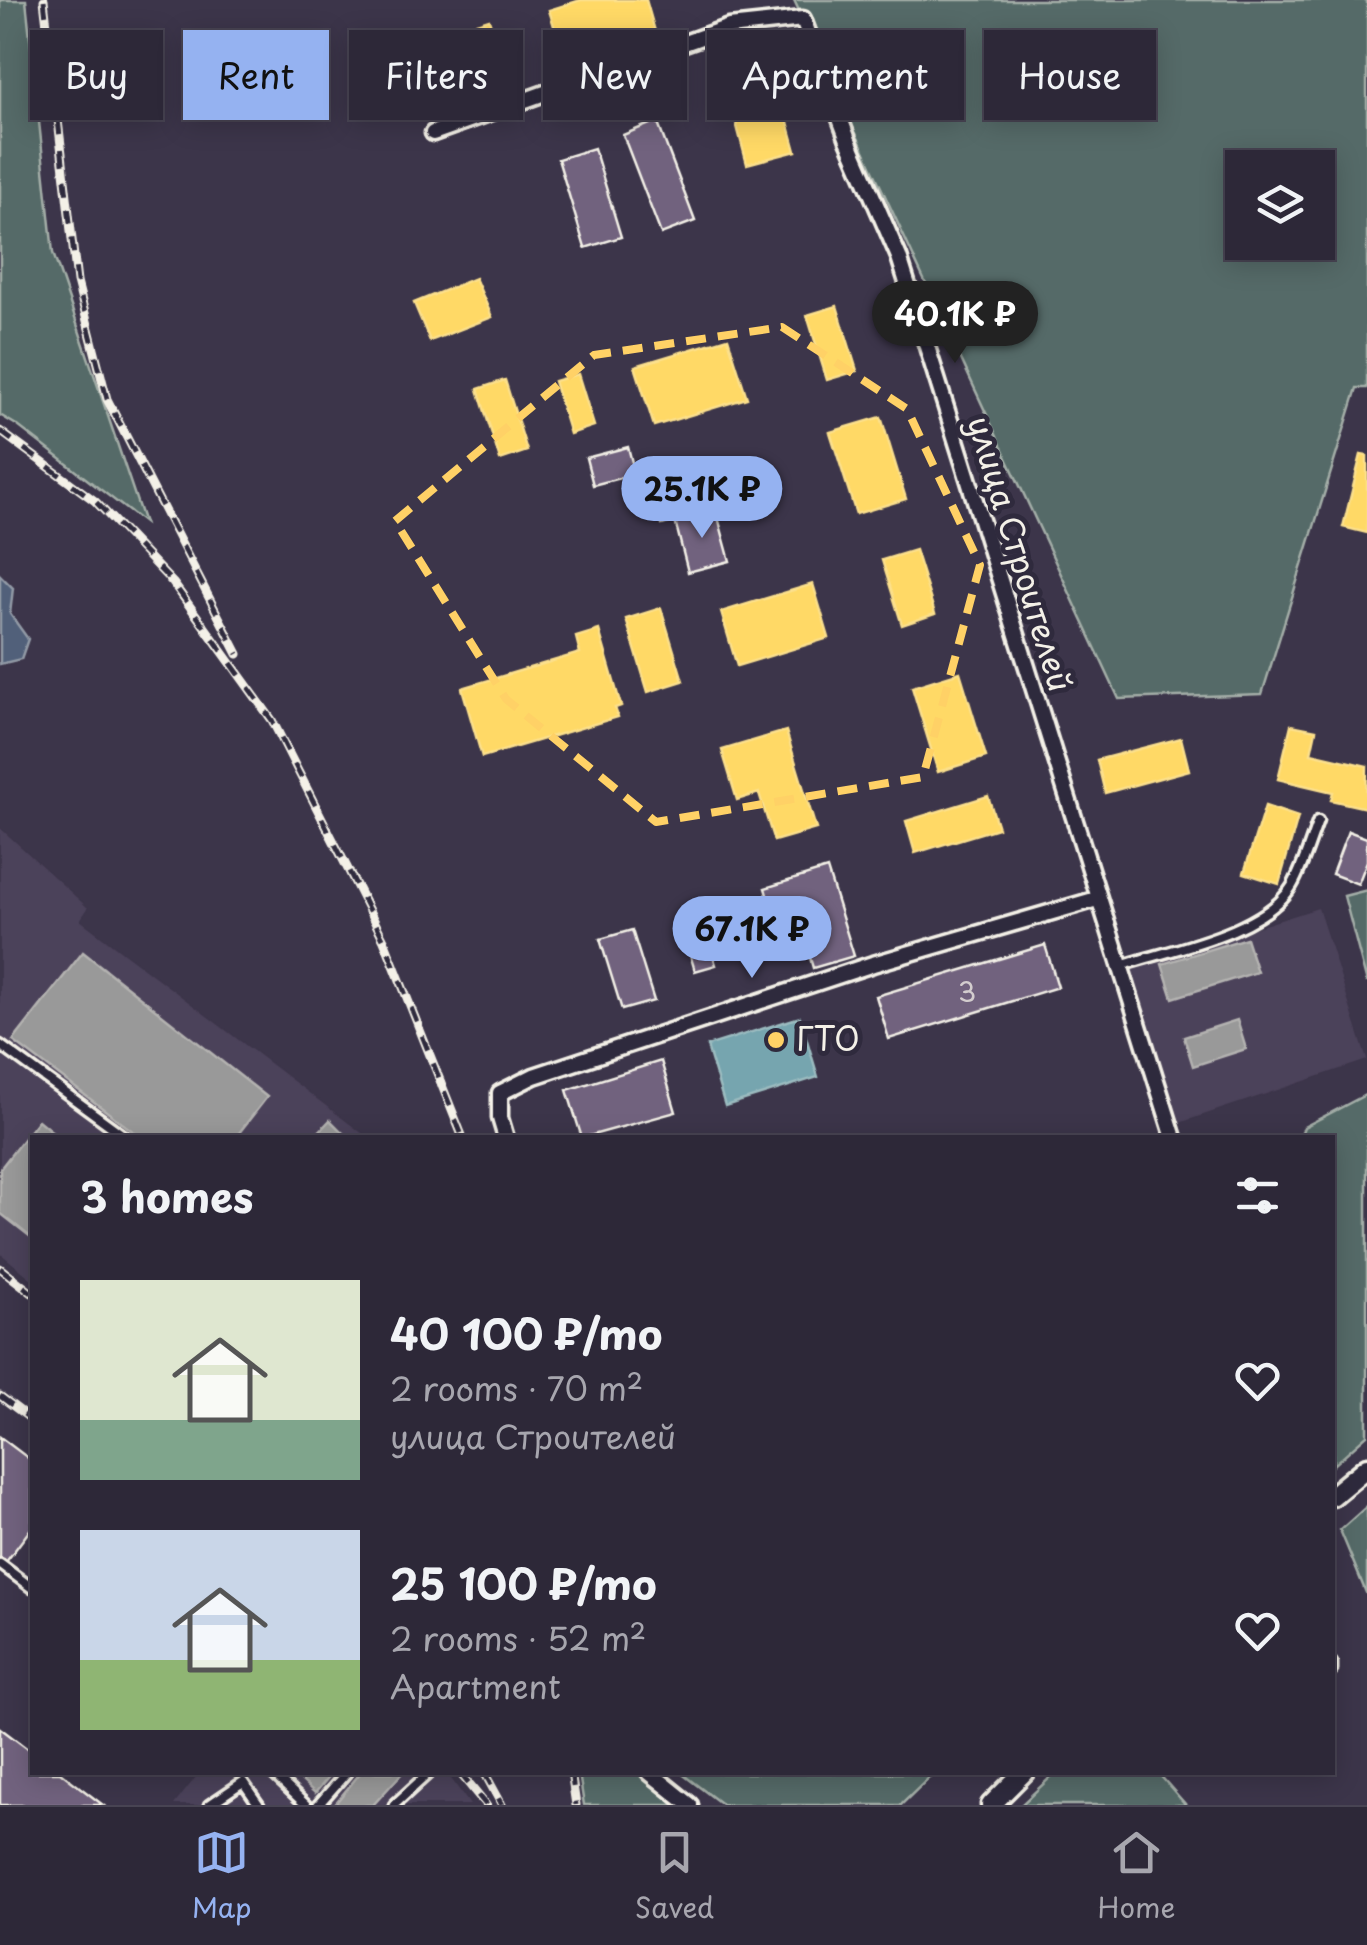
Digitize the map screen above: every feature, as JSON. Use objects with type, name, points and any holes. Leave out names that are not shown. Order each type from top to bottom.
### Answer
[{"type":"street","name":"улица Строителей","points":[[433,132],[730,27],[803,19],[848,140],[899,257],[1173,1135]]},
{"type":"street","points":[[505,1135],[500,1094],[534,1076],[873,964],[1097,899]]},
{"type":"street","points":[[1335,1494],[1367,1467]]},
{"type":"street","points":[[653,1775],[690,1805]]},
{"type":"street","points":[[991,1805],[1021,1775]]},
{"type":"lane","points":[[1120,966],[1235,929],[1280,902],[1292,886],[1318,822]]},
{"type":"lane","points":[[0,1045],[123,1135]]},
{"type":"lane","points":[[0,1564],[30,1586]]},
{"type":"lane","points":[[275,1775],[306,1805]]},
{"type":"lane","points":[[318,1805],[344,1775]]},
{"type":"lane","points":[[394,1805],[427,1775]]},
{"type":"lane","points":[[209,1805],[242,1782],[259,1805]]},
{"type":"highlighted area","points":[[782,327],[907,409],[980,565],[923,777],[656,822],[506,699],[395,521],[594,355]]},
{"type":"shaded area","points":[[0,828],[88,908],[80,920],[364,1135],[30,1135],[30,1277],[0,1253]]},
{"type":"shaded area","points":[[1318,908],[1367,1060],[1176,1124],[1126,969]]},
{"type":"shaded area","points":[[198,1775],[448,1775],[470,1805],[174,1805]]},
{"type":"green space","points":[[0,0],[26,0],[30,120],[39,120],[53,253],[144,523],[0,415]]},
{"type":"green space","points":[[794,0],[1367,0],[1367,388],[1357,388],[1262,694],[1119,699],[850,120],[964,120],[964,30],[808,30]]},
{"type":"green space","points":[[1367,890],[1367,983],[1344,896]]},
{"type":"green space","points":[[1367,1094],[1367,1435],[1335,1463],[1335,1135],[1301,1135],[1304,1127]]},
{"type":"green space","points":[[1367,1506],[1367,1595],[1340,1530]]},
{"type":"green space","points":[[579,1775],[642,1775],[680,1805],[584,1805]]},
{"type":"green space","points":[[684,1775],[932,1775],[901,1805],[723,1805]]},
{"type":"green space","points":[[1053,1775],[1160,1775],[1186,1805],[1021,1805]]},
{"type":"water","points":[[0,575],[13,588],[10,614],[28,639],[21,659],[0,664]]},
{"type":"building: Homes","points":[[581,0],[646,0],[655,30],[555,30],[549,10]]},
{"type":"building: Homes","points":[[489,19],[492,30],[457,30]]},
{"type":"building: Homes","points":[[735,120],[787,120],[796,151],[747,164]]},
{"type":"building: Homes","points":[[475,278],[492,317],[430,341],[414,303]]},
{"type":"building: Homes","points":[[837,306],[857,371],[827,380],[807,315]]},
{"type":"building: Homes","points":[[728,338],[747,398],[654,426],[635,366]]},
{"type":"building: Homes","points":[[578,374],[594,426],[570,434],[554,381]]},
{"type":"building: Homes","points":[[505,380],[527,451],[500,460],[478,389]]},
{"type":"building: Homes","points":[[881,417],[906,499],[856,514],[830,432]]},
{"type":"building: Homes","points":[[1361,455],[1367,456],[1367,533],[1343,527]]},
{"type":"building: Homes","points":[[915,550],[935,614],[902,625],[882,560]]},
{"type":"building: Homes","points":[[813,584],[829,638],[737,666],[721,612]]},
{"type":"building: Homes","points":[[661,608],[683,681],[648,692],[626,619]]},
{"type":"building: Homes","points":[[599,630],[621,706],[615,708],[618,717],[482,757],[462,688],[580,653],[576,637]]},
{"type":"building: Homes","points":[[960,672],[986,757],[938,772],[912,687]]},
{"type":"building: Homes","points":[[1291,725],[1316,730],[1311,753],[1367,766],[1366,808],[1331,800],[1333,792],[1278,779]]},
{"type":"building: Homes","points":[[786,731],[816,829],[774,841],[759,793],[737,800],[722,750]]},
{"type":"building: Homes","points":[[1181,738],[1189,770],[1105,793],[1097,760]]},
{"type":"building: Homes","points":[[988,796],[998,828],[915,853],[906,821]]},
{"type":"building: Homes","points":[[1265,806],[1298,817],[1279,884],[1244,873]]},
{"type":"building: Public","points":[[800,1017],[818,1077],[725,1106],[707,1046]]},
{"type":"building: Industry","points":[[1246,938],[1257,972],[1173,998],[1162,964]]},
{"type":"building: Industry","points":[[83,952],[267,1097],[237,1135],[138,1135],[13,1041]]},
{"type":"building: Industry","points":[[1237,1020],[1246,1049],[1193,1066],[1184,1037]]},
{"type":"building: Industry","points":[[38,1120],[56,1135],[30,1135],[30,1236],[0,1213],[0,1169]]},
{"type":"building: Industry","points":[[330,1120],[345,1135],[316,1135]]},
{"type":"building: Industry","points":[[295,1775],[330,1775],[315,1793]]},
{"type":"building: Industry","points":[[359,1775],[400,1775],[373,1805],[334,1805]]},
{"type":"building: Other","points":[[657,121],[695,221],[661,234],[623,135]]},
{"type":"building: Other","points":[[594,148],[621,237],[585,248],[558,159]]},
{"type":"building: Other","points":[[628,447],[635,474],[593,485],[586,458]]},
{"type":"building: Other","points":[[703,461],[716,510],[662,525],[649,476]]},
{"type":"building: Other","points":[[716,510],[730,561],[688,572],[675,521]]},
{"type":"building: Other","points":[[1348,831],[1367,838],[1367,861],[1358,884],[1332,874]]},
{"type":"building: Other","points":[[827,869],[854,956],[813,968],[799,920],[777,927],[765,888]]},
{"type":"building: Other","points":[[699,911],[716,965],[695,971],[679,917]]},
{"type":"building: Other","points":[[632,930],[654,1001],[622,1010],[600,939]]},
{"type":"building: Other","points":[[1045,945],[1058,987],[889,1039],[876,996]]},
{"type":"building: Other","points":[[661,1061],[676,1112],[581,1135],[567,1090]]},
{"type":"building: Other","points":[[0,1437],[30,1460],[30,1530],[6,1562],[0,1557]]},
{"type":"building: Other","points":[[0,1728],[30,1750],[30,1775],[64,1775],[103,1805],[0,1805]]},
{"type":"railway","points":[[44,0],[77,282],[107,399],[238,654]]},
{"type":"railway","points":[[0,431],[95,501],[173,583],[272,720],[384,940],[462,1135]]},
{"type":"railway","points":[[0,1268],[30,1291]]},
{"type":"railway","points":[[0,1396],[30,1418]]},
{"type":"railway","points":[[461,1775],[486,1805]]},
{"type":"railway","points":[[486,1775],[502,1805]]},
{"type":"railway","points":[[571,1775],[576,1805]]},
{"type":"place","name":"ГТО","points":[[776,1040]]}]
